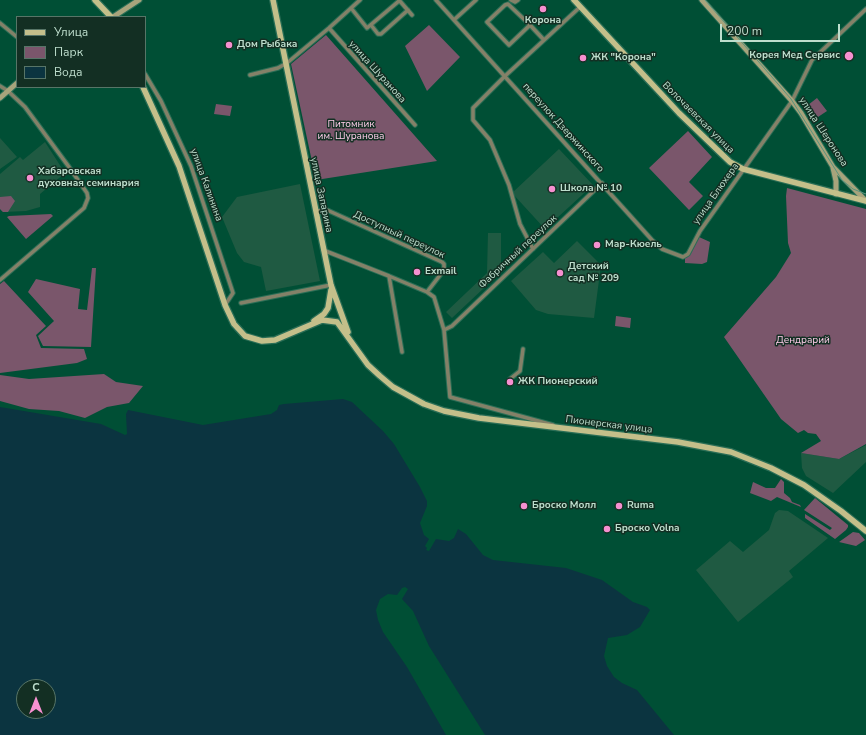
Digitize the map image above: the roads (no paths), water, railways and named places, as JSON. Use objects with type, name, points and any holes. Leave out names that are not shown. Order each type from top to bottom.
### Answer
[{"type":"main road","points":[[95,0],[111,16]]},
{"type":"main road","points":[[114,16],[139,0]]},
{"type":"main road","name":"улица Запарина","points":[[273,0],[330,285],[353,343]]},
{"type":"main road","name":"Волочаевская улица","points":[[574,0],[680,113],[720,154],[730,162],[743,169],[866,201]]},
{"type":"main road","name":"улица Шеронова","points":[[702,0],[792,101],[801,113],[833,168],[866,201]]},
{"type":"main road","points":[[0,98],[16,84]]},
{"type":"main road","name":"улица Калинина","points":[[143,88],[179,166],[225,305],[234,324],[245,336],[252,340],[275,340],[300,329]]},
{"type":"main road","points":[[833,168],[836,181],[836,194]]},
{"type":"main road","points":[[300,329],[324,314],[328,308],[331,295],[330,285]]},
{"type":"main road","points":[[300,329],[322,320],[337,322],[353,343]]},
{"type":"main road","name":"Пионерская улица","points":[[353,343],[368,365],[380,376],[393,387],[424,404],[461,415],[528,425],[689,443],[738,454],[804,484],[865,530]]},
{"type":"street","points":[[250,75],[278,68],[329,28],[360,0]]},
{"type":"street","points":[[350,8],[367,28],[399,0],[412,15]]},
{"type":"street","name":"переулок Дзержинского","points":[[436,0],[455,19],[662,249],[683,257]]},
{"type":"street","points":[[455,19],[476,0]]},
{"type":"street","points":[[511,0],[515,2],[518,0]]},
{"type":"street","points":[[530,25],[509,45],[487,22],[508,4],[530,25],[544,40]]},
{"type":"street","points":[[533,249],[520,224],[509,185],[490,140],[473,120],[473,108],[505,76],[580,7]]},
{"type":"street","name":"улица Блюхера","points":[[683,257],[688,254],[700,230],[792,101],[812,60],[866,9]]},
{"type":"street","points":[[370,26],[378,34],[381,34],[408,10]]},
{"type":"street","points":[[0,23],[16,36]]},
{"type":"street","name":"улица Шуранова","points":[[329,28],[415,125]]},
{"type":"street","name":"улица Калинина","points":[[146,76],[161,101],[191,166],[233,294],[225,305]]},
{"type":"street","points":[[0,86],[8,91],[25,107],[87,193],[87,202],[84,208],[0,280]]},
{"type":"street","name":"Фабричный переулок","points":[[444,330],[452,326],[602,183]]},
{"type":"street","name":"Доступный переулок","points":[[316,211],[327,210],[442,262],[444,264],[444,270],[427,292]]},
{"type":"street","points":[[324,250],[427,292],[434,297],[438,306],[444,330],[450,397],[570,429]]},
{"type":"street","points":[[389,276],[402,352]]},
{"type":"street","points":[[241,303],[330,285]]},
{"type":"street","points":[[510,379],[520,370],[523,349]]},
{"type":"water","points":[[343,399],[352,402],[383,431],[394,444],[427,501],[427,506],[420,523],[424,535],[429,539],[425,546],[427,548],[426,550],[429,551],[436,539],[449,541],[454,538],[458,529],[466,534],[483,555],[493,560],[566,568],[602,580],[633,602],[647,607],[650,610],[640,627],[627,635],[608,638],[604,656],[607,666],[614,677],[622,683],[637,690],[674,735],[485,735],[429,646],[413,611],[402,599],[408,589],[405,587],[402,588],[397,595],[388,594],[380,599],[376,610],[378,620],[383,632],[407,667],[446,735],[0,735],[0,407],[101,424],[125,435],[127,434],[126,414],[128,410],[203,425],[271,414],[277,410],[279,405]]},
{"type":"tram line","points":[[705,0],[791,99],[842,180],[853,189],[866,194]]},
{"type":"place","name":"Корона","points":[[543,9]]},
{"type":"place","name":"Дом Рыбака","points":[[229,45]]},
{"type":"place","name":"Корея Мед Сервис","points":[[849,56]]},
{"type":"place","name":"ЖК \"Корона\"","points":[[583,58]]},
{"type":"place","name":"Хабаровская духовная семинария","points":[[30,178]]},
{"type":"place","name":"Школа № 10","points":[[552,189]]},
{"type":"place","name":"Мар-Кюель","points":[[597,245]]},
{"type":"place","name":"Exmail","points":[[417,272]]},
{"type":"place","name":"Детский сад № 209","points":[[560,273]]},
{"type":"place","name":"ЖК Пионерский","points":[[510,382]]},
{"type":"place","name":"Броско Молл","points":[[524,506]]},
{"type":"place","name":"Ruma","points":[[619,506]]},
{"type":"place","name":"Броско Volna","points":[[607,529]]},
{"type":"park label","name":"Питомник им. Шуранова","points":[[351,130]]},
{"type":"park label","name":"Дендрарий","points":[[803,341]]}]
